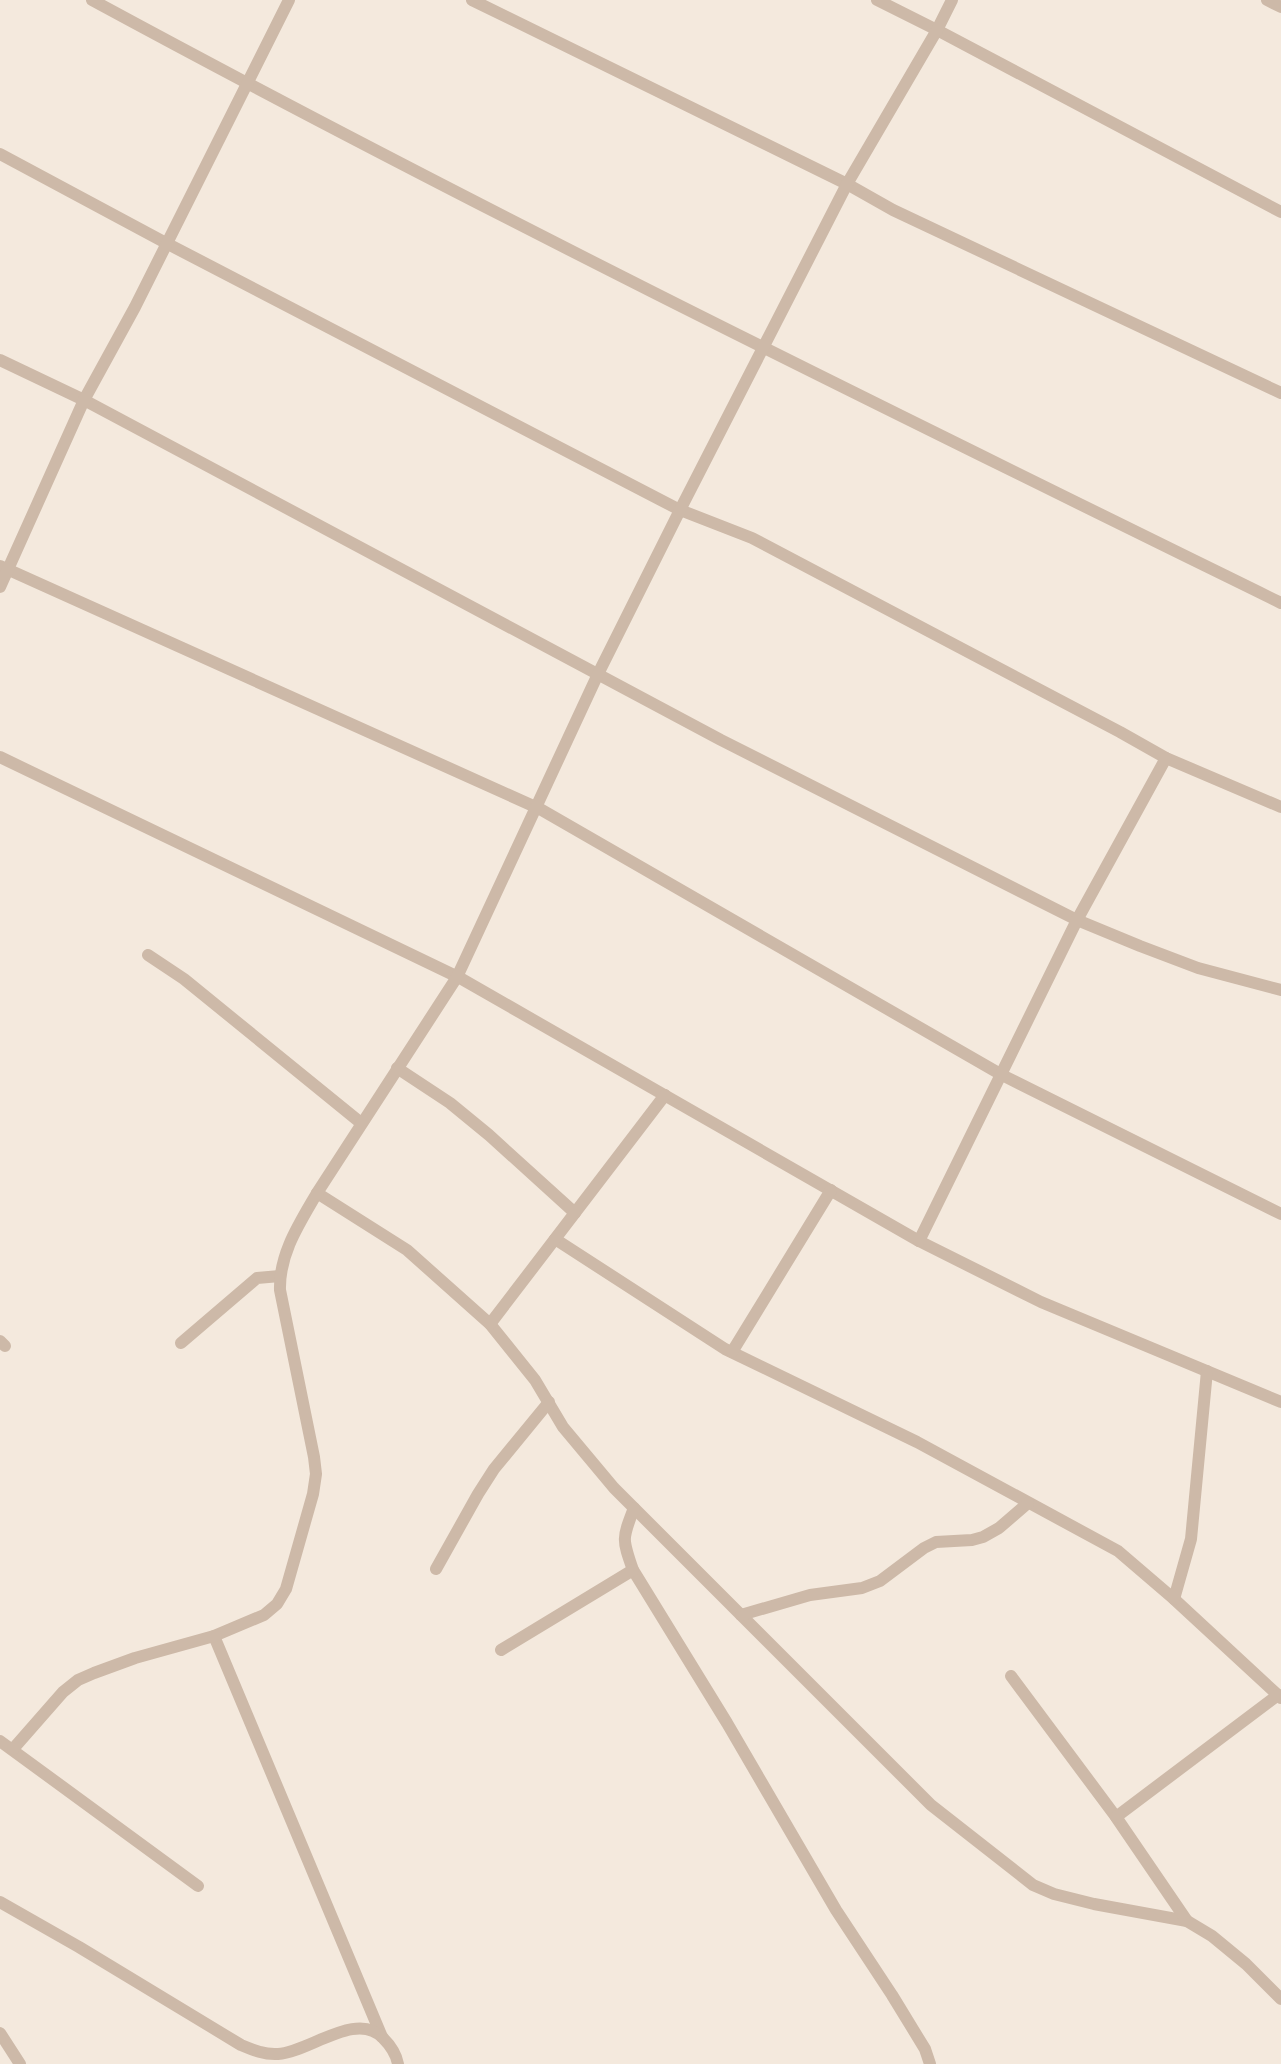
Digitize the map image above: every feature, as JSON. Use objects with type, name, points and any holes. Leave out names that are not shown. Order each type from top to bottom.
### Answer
[{"type":"street","points":[[92,0],[247,84],[763,348],[1281,603]]},
{"type":"street","points":[[0,587],[5,568],[84,400],[135,307],[289,0]]},
{"type":"street","points":[[472,0],[847,184],[893,210],[1281,393]]},
{"type":"street","points":[[877,0],[1281,212]]},
{"type":"street","points":[[13,1749],[63,1692],[78,1680],[94,1672],[135,1658],[214,1636],[264,1615],[277,1604],[286,1589],[314,1494],[316,1474],[280,1290],[283,1262],[297,1228],[361,1123],[457,977],[598,674],[680,510],[847,184],[937,30],[952,0]]},
{"type":"street","points":[[1267,0],[1281,7]]},
{"type":"street","points":[[0,154],[166,243],[680,510],[752,538],[1166,758],[1281,807]]},
{"type":"street","points":[[0,360],[84,400],[721,740],[1077,920],[1198,968],[1281,990]]},
{"type":"street","points":[[5,568],[549,814],[1002,1075],[1281,1214]]},
{"type":"street","points":[[0,757],[457,977],[919,1240],[1041,1302],[1281,1402]]},
{"type":"street","points":[[919,1240],[1077,920],[1166,758]]},
{"type":"street","points":[[148,955],[184,978],[361,1123]]},
{"type":"street","points":[[397,1068],[473,1122],[575,1213]]},
{"type":"street","points":[[490,1324],[665,1095]]},
{"type":"street","points":[[732,1352],[831,1190]]},
{"type":"street","points":[[317,1193],[407,1250],[490,1324],[535,1380],[563,1427],[614,1488],[931,1805],[1033,1885],[1054,1894],[1094,1904],[1187,1921],[1212,1936],[1246,1964],[1281,1999]]},
{"type":"street","points":[[554,1239],[732,1352],[917,1442],[1118,1551],[1174,1599],[1279,1697],[1116,1817]]},
{"type":"street","points":[[181,1343],[257,1278],[280,1276]]},
{"type":"street","points":[[1174,1599],[1191,1539],[1206,1371]]},
{"type":"street","points":[[436,1569],[494,1469],[549,1402]]},
{"type":"street","points":[[741,1615],[810,1595],[862,1588],[880,1582],[924,1548],[936,1542],[983,1537],[999,1528],[1028,1503]]},
{"type":"street","points":[[634,1508],[624,1535],[625,1549],[633,1570],[727,1724],[836,1910],[925,2049],[930,2064]]},
{"type":"street","points":[[501,1650],[633,1570]]},
{"type":"street","points":[[214,1636],[382,2037]]},
{"type":"street","points":[[1011,1676],[1116,1817],[1187,1921]]},
{"type":"street","points":[[0,1741],[198,1886]]},
{"type":"street","points":[[0,1902],[79,1947],[241,2045],[260,2053],[278,2054],[298,2049],[337,2033],[364,2028],[379,2033],[391,2046],[398,2064]]},
{"type":"street","points":[[0,2033],[20,2064]]}]
